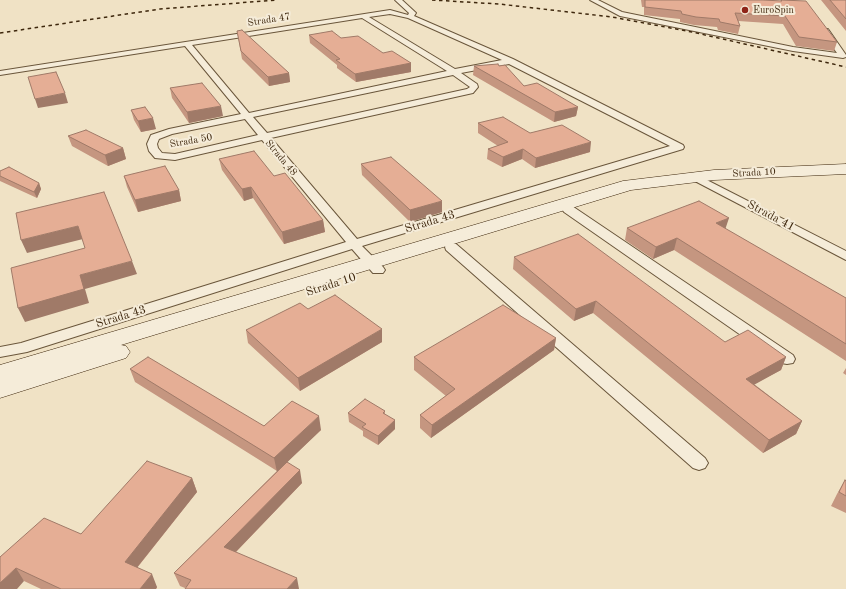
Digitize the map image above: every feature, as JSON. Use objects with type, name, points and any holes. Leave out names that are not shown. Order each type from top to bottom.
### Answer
[{"type":"street","points":[[592,0],[620,14],[793,49],[843,56],[821,25]]},
{"type":"street","points":[[399,2],[413,13],[410,16]]},
{"type":"street","name":"Strada 47","points":[[0,73],[390,12],[410,16],[510,61]]},
{"type":"street","name":"Strada 50","points":[[365,18],[454,72],[473,84],[474,87],[470,91],[175,156],[159,156],[153,149],[152,144],[155,138],[169,132],[454,72],[510,61]]},
{"type":"street","name":"Strada 48","points":[[186,43],[374,266]]},
{"type":"street","name":"Strada 43","points":[[0,352],[22,348],[354,244],[679,147],[510,61]]},
{"type":"street","name":"Strada 10","points":[[0,389],[374,266],[629,185],[695,177],[846,169]]},
{"type":"street","name":"Strada 41","points":[[695,177],[846,256]]},
{"type":"street","name":"Strada 10","points":[[0,373],[374,266],[451,247],[568,209],[663,181]]},
{"type":"street","points":[[568,209],[787,359]]},
{"type":"street","points":[[451,247],[699,463]]},
{"type":"building","points":[[645,0],[806,1],[837,42],[799,37],[785,16],[735,13],[740,26],[720,22],[719,19],[682,14],[681,11],[645,7]]},
{"type":"building","points":[[830,0],[846,0],[846,19]]},
{"type":"building","points":[[242,30],[289,73],[268,77],[241,51],[237,31]]},
{"type":"building","points":[[332,31],[341,38],[358,36],[383,53],[392,51],[411,63],[355,74],[336,60],[340,59],[309,35]]},
{"type":"building","points":[[498,64],[499,66],[505,65],[524,86],[537,83],[578,107],[555,112],[474,66]]},
{"type":"building","points":[[56,72],[65,93],[35,99],[28,77]]},
{"type":"building","points":[[202,83],[221,106],[187,112],[170,88]]},
{"type":"building","points":[[145,107],[153,118],[138,121],[131,110]]},
{"type":"building","points":[[503,117],[530,133],[562,125],[591,142],[536,158],[523,149],[503,157],[488,149],[508,142],[478,123]]},
{"type":"building","points":[[86,130],[123,148],[105,155],[68,136]]},
{"type":"building","points":[[254,151],[274,176],[285,173],[323,220],[282,232],[251,187],[242,189],[219,159]]},
{"type":"building","points":[[391,157],[442,201],[410,210],[361,164]]},
{"type":"building","points":[[165,166],[179,190],[135,200],[124,176]]},
{"type":"building","points":[[9,167],[39,183],[34,192],[0,176],[0,171]]},
{"type":"building","points":[[104,192],[132,261],[80,275],[84,289],[18,308],[11,268],[85,248],[78,226],[21,240],[16,213]]},
{"type":"building","points":[[699,201],[729,218],[716,223],[846,298],[846,344],[677,238],[656,247],[627,228]]},
{"type":"building","points":[[578,234],[725,342],[748,330],[786,357],[746,379],[802,421],[769,440],[596,301],[576,309],[514,257]]},
{"type":"building","points":[[335,295],[382,329],[298,378],[246,330],[300,303],[308,309]]},
{"type":"building","points":[[503,305],[556,338],[432,425],[420,415],[455,389],[414,357]]},
{"type":"building","points":[[148,357],[264,426],[292,401],[319,416],[274,458],[130,369]]},
{"type":"building","points":[[365,399],[385,411],[383,413],[395,420],[378,436],[362,427],[366,424],[348,413]]},
{"type":"building","points":[[147,461],[192,478],[125,562],[152,574],[140,589],[61,589],[16,568],[0,583],[0,557],[44,518],[81,534]]},
{"type":"building","points":[[287,462],[300,470],[224,547],[297,578],[287,589],[185,589],[191,580],[174,573]]},
{"type":"building","points":[[845,480],[846,481],[846,496],[839,492]]},
{"type":"railway","points":[[0,33],[160,9],[277,0]]},
{"type":"railway","points":[[432,0],[499,4],[612,17],[692,32],[846,67]]},
{"type":"place","name":"EuroSpin","points":[[745,10]]}]
